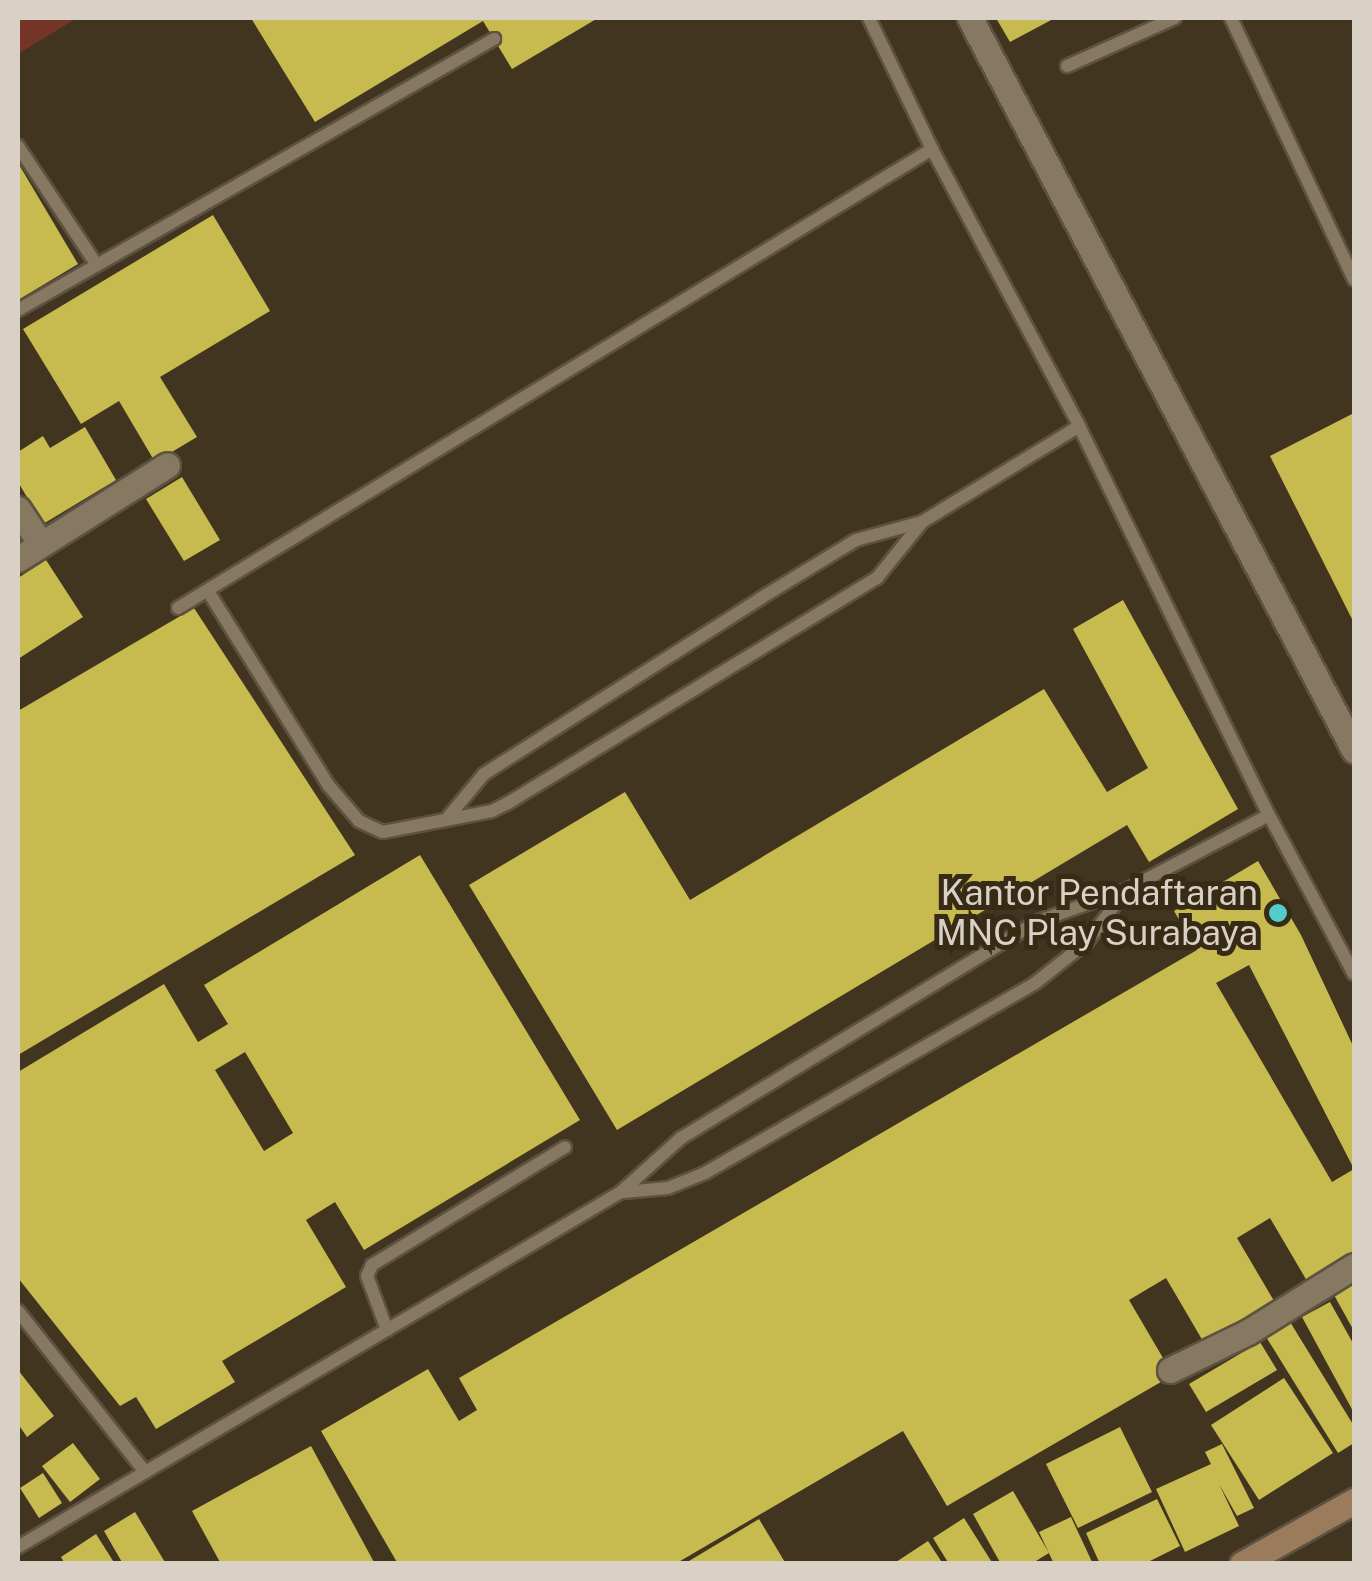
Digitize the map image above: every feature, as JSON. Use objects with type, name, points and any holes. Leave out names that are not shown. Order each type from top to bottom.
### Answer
[{"type":"main road","points":[[1242,1564],[1354,1502]]},
{"type":"street","points":[[970,18],[1354,750]]},
{"type":"street","points":[[18,559],[167,466]]},
{"type":"street","points":[[18,509],[41,544]]},
{"type":"street","points":[[1170,1370],[1248,1332],[1354,1266]]},
{"type":"lane","points":[[870,18],[932,149],[1080,426],[1269,815],[1354,974]]},
{"type":"lane","points":[[1067,66],[1175,18]]},
{"type":"lane","points":[[1232,18],[1354,278]]},
{"type":"lane","points":[[18,310],[494,38]]},
{"type":"lane","points":[[18,146],[96,264]]},
{"type":"lane","points":[[178,608],[932,149]]},
{"type":"lane","points":[[449,816],[484,774],[762,598],[856,540],[922,522],[1080,426]]},
{"type":"lane","points":[[208,591],[329,786],[359,821],[383,832],[449,816],[492,811],[508,803],[877,578],[922,522]]},
{"type":"lane","points":[[18,1548],[622,1192],[681,1138],[1036,922],[1126,890],[1269,815]]},
{"type":"lane","points":[[622,1192],[658,1190],[705,1174],[1034,984],[1087,942],[1126,890]]},
{"type":"lane","points":[[387,1330],[368,1276],[372,1265],[565,1147]]},
{"type":"lane","points":[[18,1311],[145,1472]]},
{"type":"shaded area","points":[[18,18],[77,18],[18,54]]},
{"type":"building","points":[[251,18],[598,18],[512,69],[483,21],[315,122]]},
{"type":"building","points":[[996,18],[1055,18],[1010,42]]},
{"type":"building","points":[[18,163],[78,264],[18,300]]},
{"type":"building","points":[[213,215],[270,311],[160,377],[197,437],[155,462],[119,401],[81,424],[23,329]]},
{"type":"building","points":[[1354,413],[1354,623],[1270,456]]},
{"type":"building","points":[[85,427],[116,480],[43,524],[18,482],[18,452],[43,436],[50,448]]},
{"type":"building","points":[[182,477],[220,540],[184,561],[146,499]]},
{"type":"building","points":[[46,560],[83,617],[18,659],[18,578]]},
{"type":"building","points":[[1123,600],[1238,809],[1149,862],[1127,825],[617,1130],[469,885],[625,792],[690,900],[1044,689],[1107,792],[1148,768],[1073,629]]},
{"type":"building","points":[[194,608],[355,855],[18,1055],[18,711]]},
{"type":"building","points":[[420,855],[580,1120],[364,1250],[335,1202],[306,1220],[346,1287],[222,1361],[235,1382],[156,1429],[136,1397],[120,1406],[18,1278],[18,1072],[164,984],[198,1042],[228,1024],[204,985]],"holes":[[[245,1052],[293,1133],[264,1151],[215,1070]]]},
{"type":"building","points":[[1258,861],[1301,935],[1354,1048],[1354,1169],[1354,1260],[1310,1286],[1270,1218],[1237,1238],[1277,1306],[1207,1348],[1166,1278],[1129,1300],[1173,1375],[947,1506],[903,1431],[675,1564],[398,1564],[321,1431],[428,1369],[459,1421],[477,1410],[459,1378],[1197,950],[1174,911]],"holes":[[[1249,965],[1354,1169],[1332,1182],[1216,983]]]},
{"type":"building","points":[[1354,1283],[1354,1331],[1334,1295]]},
{"type":"building","points":[[1330,1302],[1354,1345],[1354,1413],[1302,1317]]},
{"type":"building","points":[[1287,1317],[1354,1426],[1354,1443],[1338,1453],[1263,1332]]},
{"type":"building","points":[[1260,1342],[1277,1370],[1206,1412],[1189,1384]]},
{"type":"building","points":[[18,1370],[54,1416],[27,1437],[18,1424]]},
{"type":"building","points":[[1284,1378],[1333,1453],[1259,1500],[1211,1425]]},
{"type":"building","points":[[1120,1427],[1152,1492],[1078,1528],[1046,1464]]},
{"type":"building","points":[[73,1443],[100,1479],[70,1502],[42,1466]]},
{"type":"building","points":[[1222,1444],[1254,1508],[1237,1516],[1219,1484],[1239,1526],[1185,1552],[1156,1489],[1211,1464],[1205,1452]]},
{"type":"building","points":[[311,1446],[375,1564],[221,1564],[192,1511]]},
{"type":"building","points":[[43,1473],[62,1503],[39,1518],[20,1488]]},
{"type":"building","points":[[1013,1491],[1049,1553],[1031,1564],[1001,1564],[973,1514]]},
{"type":"building","points":[[1157,1499],[1180,1546],[1144,1564],[1100,1564],[1086,1533]]},
{"type":"building","points":[[135,1512],[166,1564],[123,1564],[104,1531]]},
{"type":"building","points":[[1071,1517],[1093,1564],[1054,1564],[1039,1532]]},
{"type":"building","points":[[964,1518],[993,1564],[949,1564],[933,1538]]},
{"type":"building","points":[[759,1519],[786,1564],[684,1564]]},
{"type":"building","points":[[96,1534],[115,1564],[65,1564],[61,1557]]},
{"type":"building","points":[[928,1541],[943,1564],[893,1564]]},
{"type":"place","name":"Kantor Pendaftaran MNC Play Surabaya","points":[[1278,913]]}]
